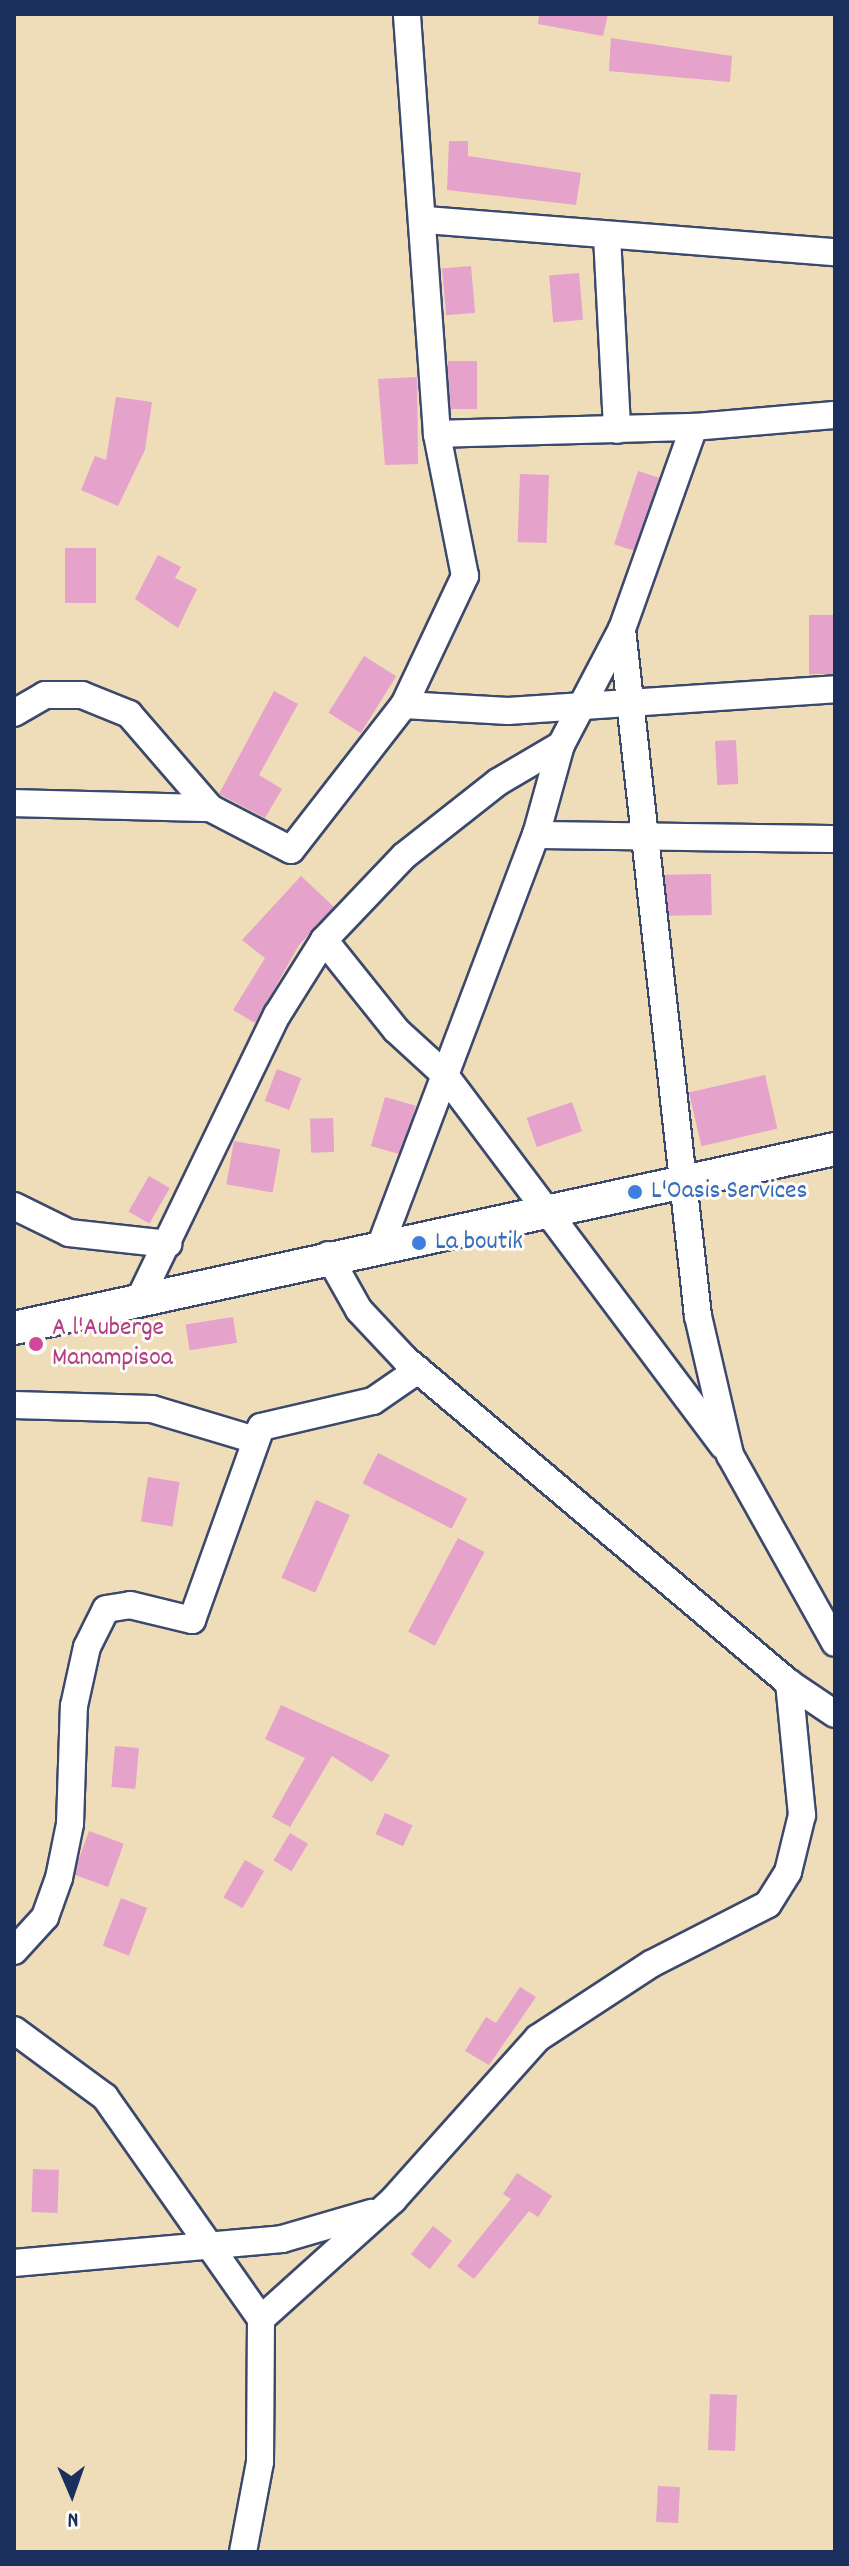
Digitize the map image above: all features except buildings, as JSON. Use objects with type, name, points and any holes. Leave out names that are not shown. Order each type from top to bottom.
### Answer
[{"type":"street","points":[[14,713],[45,695],[82,695],[129,714],[210,808],[291,850],[404,705],[465,576],[437,434],[426,220],[407,14]]},
{"type":"street","points":[[426,220],[835,252]]},
{"type":"street","points":[[607,236],[617,430]]},
{"type":"street","points":[[437,434],[694,427],[835,415]]},
{"type":"street","points":[[380,1247],[536,835],[561,745],[585,707],[622,629],[694,427]]},
{"type":"street","points":[[622,629],[640,840],[698,1316],[730,1455]]},
{"type":"street","points":[[404,705],[585,707],[835,689]]},
{"type":"street","points":[[139,1300],[277,1015],[324,940],[404,856],[498,782],[561,745]]},
{"type":"street","points":[[14,803],[210,808]]},
{"type":"street","points":[[536,835],[640,840],[835,839]]},
{"type":"street","points":[[324,940],[396,1030],[444,1074],[730,1455],[835,1643]]},
{"type":"street","points":[[14,1328],[328,1255],[380,1247],[546,1208],[835,1149]]},
{"type":"street","points":[[14,1206],[69,1233],[168,1244]]},
{"type":"street","points":[[328,1255],[359,1310],[418,1370],[789,1683],[835,1714]]},
{"type":"street","points":[[14,1951],[45,1917],[59,1878],[70,1824],[74,1706],[87,1647],[106,1609],[130,1605],[192,1620],[252,1439],[261,1427],[373,1401],[418,1370]]},
{"type":"street","points":[[14,1405],[152,1409],[252,1439]]},
{"type":"street","points":[[261,2319],[378,2211],[538,2038],[651,1964],[768,1904],[788,1872],[802,1815],[789,1683]]},
{"type":"street","points":[[14,2030],[105,2097],[261,2319],[260,2462],[243,2552]]},
{"type":"street","points":[[14,2263],[282,2239],[378,2211]]},
{"type":"place","name":"L'Oasis Services","points":[[635,1192]]},
{"type":"place","name":"La boutik","points":[[419,1243]]},
{"type":"place","name":"A l'Auberge Manampisoa","points":[[36,1344]]}]
